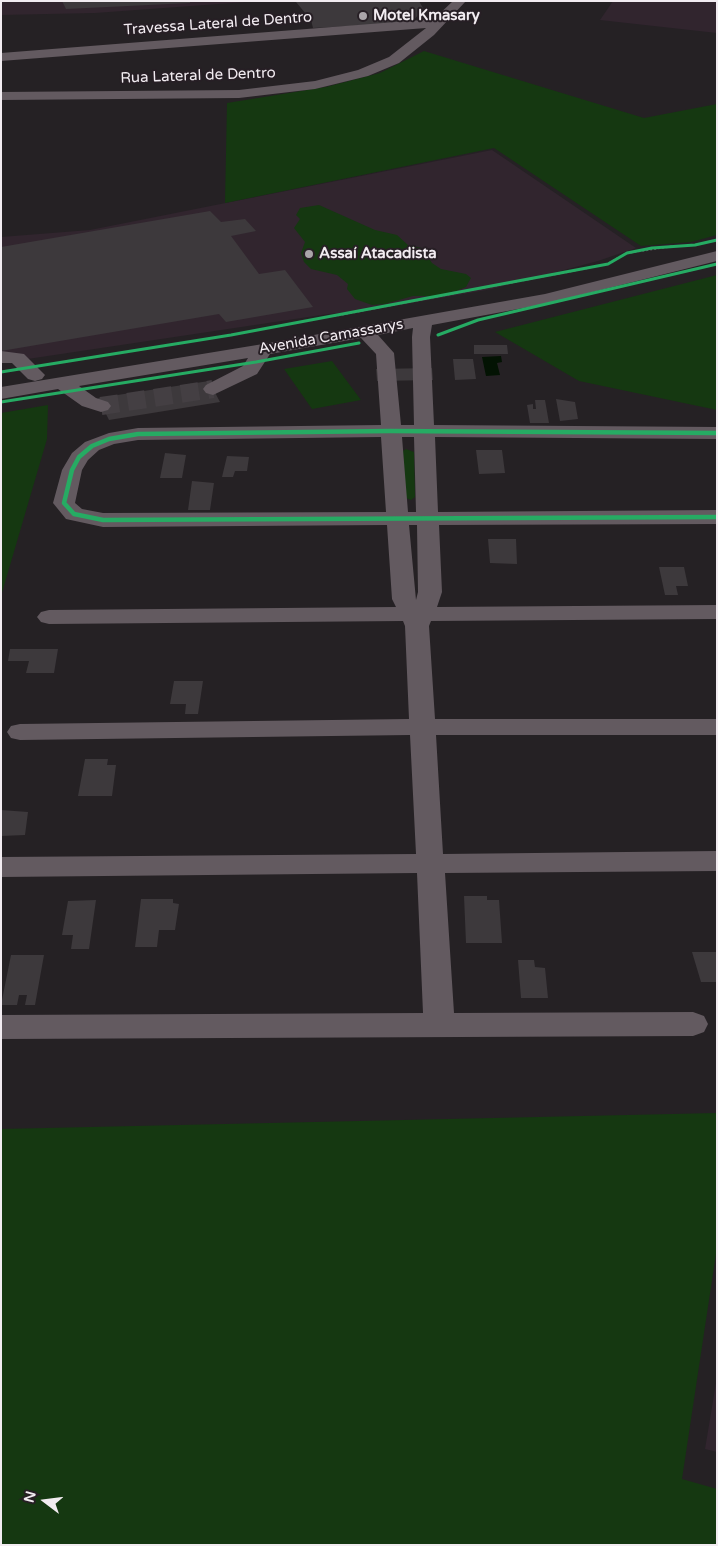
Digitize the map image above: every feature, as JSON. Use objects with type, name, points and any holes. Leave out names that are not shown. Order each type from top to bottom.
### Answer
[{"type":"street","name":"Rua Lateral de Dentro","points":[[1,96],[239,94],[315,85],[363,72],[394,60],[408,51],[460,1]]},
{"type":"street","name":"Travessa Lateral de Dentro","points":[[1,57],[437,23]]},
{"type":"street","name":"Avenida Camassarys","points":[[1,381],[176,354],[485,299],[717,246]]},
{"type":"street","name":"Avenida Camassarys","points":[[1,393],[263,350],[545,299],[717,256]]},
{"type":"street","points":[[416,618],[430,592],[420,337],[424,320]]},
{"type":"street","points":[[365,331],[385,353],[404,599],[416,618],[439,1024]]},
{"type":"street","points":[[213,389],[250,370],[263,350]]},
{"type":"street","points":[[385,353],[412,356],[422,350]]},
{"type":"street","points":[[1,357],[17,358],[35,375]]},
{"type":"street","points":[[60,382],[89,402],[101,406]]},
{"type":"street","points":[[717,432],[390,431],[138,434],[109,439],[92,446],[79,457],[72,470],[64,503],[66,508],[74,514],[103,520],[717,517]]},
{"type":"street","points":[[49,617],[416,618],[717,612]]},
{"type":"street","points":[[20,732],[422,727],[717,727]]},
{"type":"street","points":[[1,867],[717,861]]},
{"type":"street","points":[[1,1027],[693,1024]]},
{"type":"path","points":[[608,264],[628,253],[678,246]]},
{"type":"path","points":[[328,317],[589,267]]},
{"type":"shaded area","points":[[1,1],[260,1],[95,13],[1,15]]},
{"type":"shaded area","points":[[613,1],[717,1],[717,33],[600,20]]},
{"type":"shaded area","name":"Assaí Atacadista","points":[[492,150],[636,248],[598,261],[492,289],[366,311],[328,314],[1,363],[1,237],[90,230]]},
{"type":"shaded area","points":[[501,356],[502,362],[497,363],[500,375],[486,376],[482,357]]},
{"type":"shaded area","points":[[717,1377],[717,1452],[705,1449]]},
{"type":"green space","points":[[424,51],[644,118],[717,104],[717,235],[691,242],[641,246],[494,148],[225,203],[227,103],[326,87],[380,73]]},
{"type":"green space","points":[[319,205],[375,230],[397,235],[408,245],[422,248],[432,263],[441,269],[466,274],[471,278],[466,287],[434,296],[413,296],[385,304],[372,305],[355,299],[347,289],[348,284],[337,275],[311,269],[304,262],[301,253],[305,242],[294,228],[300,219],[296,215],[300,208]]},
{"type":"green space","points":[[717,275],[717,410],[579,381],[495,332]]},
{"type":"green space","points":[[332,361],[361,400],[312,409],[284,369]]},
{"type":"green space","points":[[48,405],[47,439],[1,596],[1,413]]},
{"type":"green space","points":[[406,449],[414,452],[415,497],[411,500],[406,498],[403,451]]},
{"type":"green space","points":[[717,1113],[717,1247],[682,1479],[717,1489],[717,1545],[1,1545],[1,1129]]},
{"type":"building","points":[[62,1],[190,1],[190,3],[66,9]]},
{"type":"building","name":"Motel Kmasary","points":[[419,1],[424,10],[410,23],[313,28],[311,20],[296,2]]},
{"type":"building","name":"Assaí Atacadista","points":[[210,211],[221,222],[245,219],[256,231],[231,236],[259,274],[285,270],[313,307],[226,322],[219,314],[1,351],[1,247]]},
{"type":"building","points":[[474,345],[507,345],[508,354],[474,354]]},
{"type":"building","points":[[453,359],[473,359],[476,379],[455,380]]},
{"type":"building","points":[[432,368],[433,380],[377,381],[376,369]]},
{"type":"building","points":[[209,381],[220,402],[109,420],[98,398]]},
{"type":"building","points":[[556,399],[575,402],[578,419],[560,421]]},
{"type":"building","points":[[535,400],[545,400],[549,423],[530,423],[527,405],[533,404],[533,409],[536,409]]},
{"type":"building","points":[[476,450],[502,450],[505,473],[479,474]]},
{"type":"building","points":[[165,453],[186,455],[182,478],[160,478]]},
{"type":"building","points":[[227,456],[249,457],[247,471],[235,471],[233,477],[222,477]]},
{"type":"building","points":[[192,481],[214,483],[210,510],[188,510]]},
{"type":"building","points":[[488,539],[516,539],[517,564],[490,563]]},
{"type":"building","points":[[659,567],[684,567],[688,586],[676,586],[678,595],[665,595]]},
{"type":"building","points":[[10,649],[58,649],[54,673],[26,673],[29,661],[8,661]]},
{"type":"building","points":[[174,681],[203,681],[198,714],[185,714],[186,704],[170,704]]},
{"type":"building","points":[[85,759],[108,759],[107,765],[116,765],[112,796],[78,796]]},
{"type":"building","points":[[1,810],[28,812],[25,835],[1,836]]},
{"type":"building","points":[[464,896],[487,896],[487,900],[499,900],[502,943],[466,943]]},
{"type":"building","points":[[141,899],[173,899],[173,903],[179,904],[175,930],[159,930],[157,947],[135,947]]},
{"type":"building","points":[[96,900],[89,949],[71,949],[73,935],[62,935],[68,901]]},
{"type":"building","points":[[692,952],[717,952],[717,982],[701,982]]},
{"type":"building","points":[[11,955],[44,955],[35,1005],[25,1005],[27,995],[19,995],[17,1005],[1,1005]]},
{"type":"building","points":[[518,960],[534,960],[535,967],[545,968],[548,998],[521,998]]},
{"type":"tunnel","points":[[101,406],[213,389]]},
{"type":"cycle path","points":[[1,372],[231,335],[608,264],[627,253],[652,248],[695,245],[717,240]]},
{"type":"cycle path","points":[[438,335],[478,320],[717,264]]},
{"type":"cycle path","points":[[1,402],[256,362],[359,343]]},
{"type":"cycle path","points":[[717,433],[390,431],[138,434],[109,439],[92,446],[79,457],[72,470],[64,503],[74,514],[103,520],[717,517]]},
{"type":"place","name":"Motel Kmasary","points":[[363,16]]},
{"type":"place","name":"Assaí Atacadista","points":[[309,254]]}]
